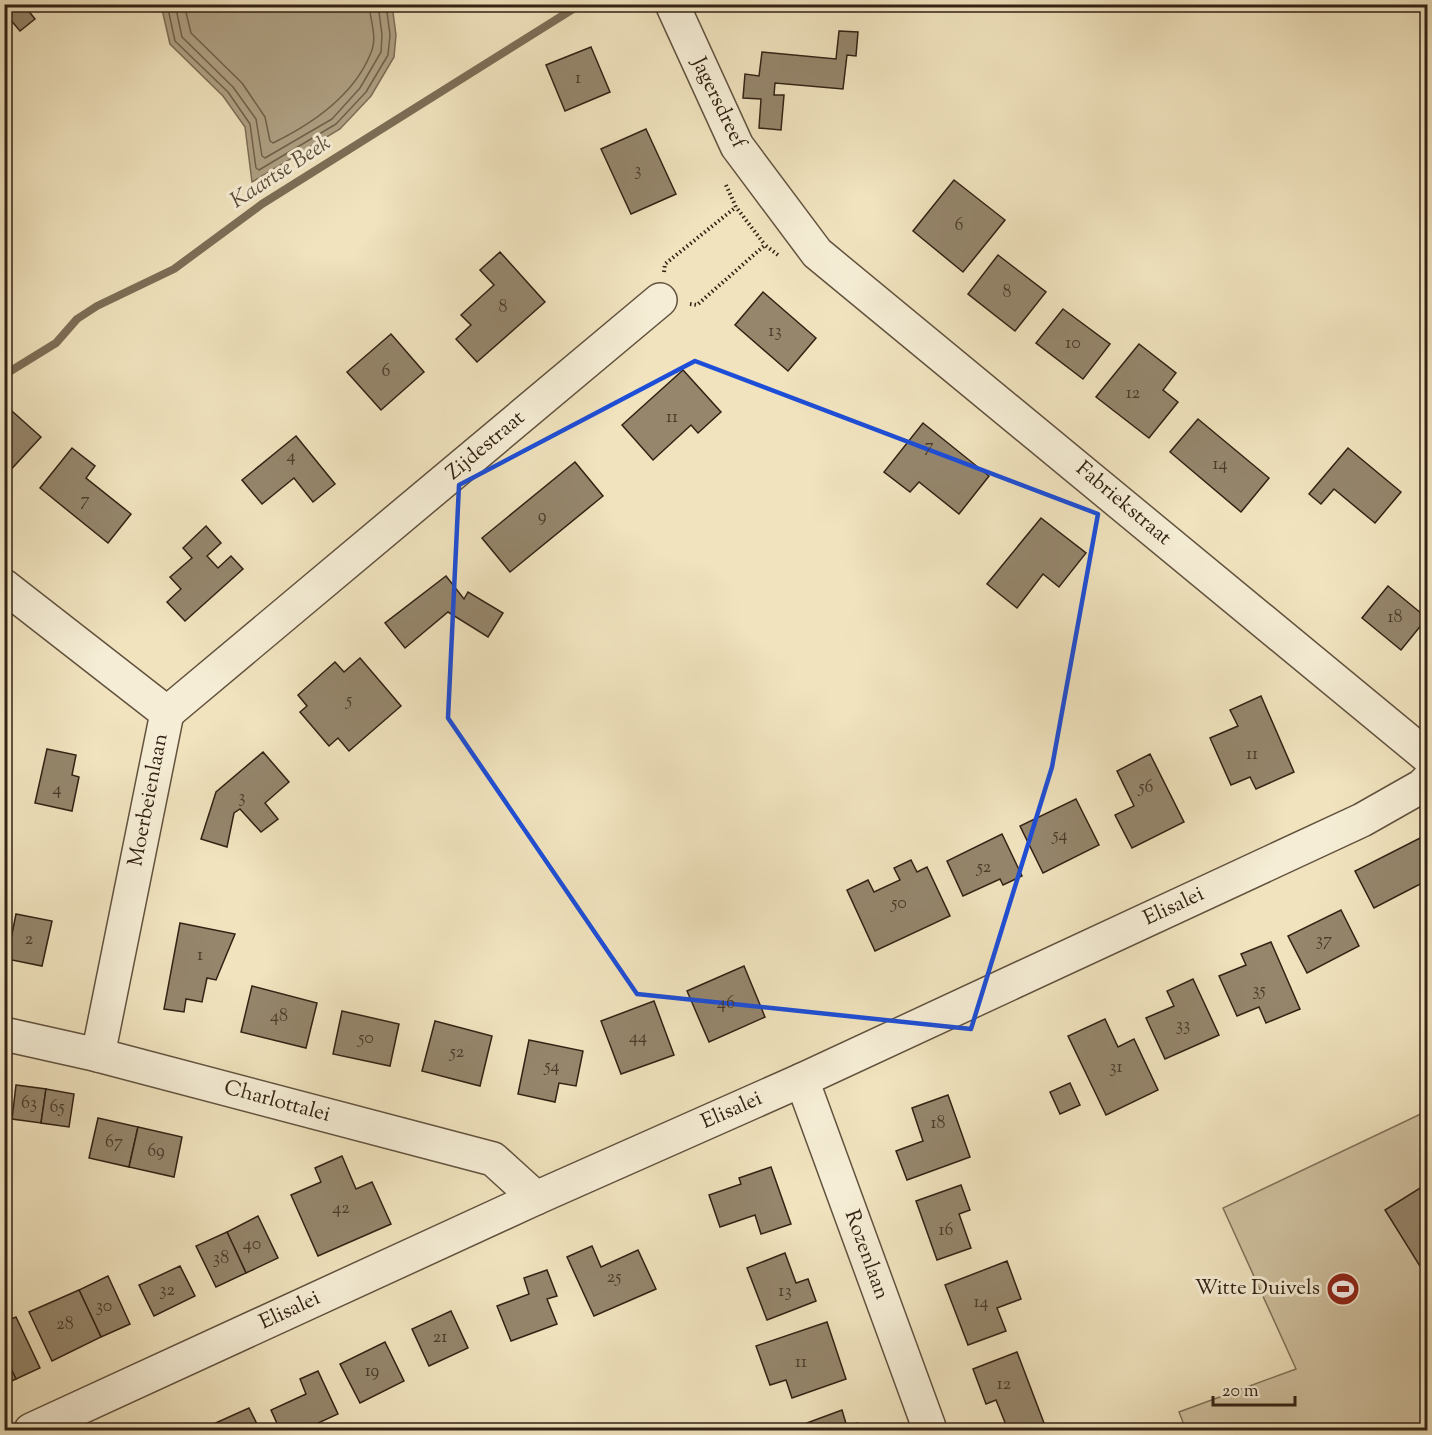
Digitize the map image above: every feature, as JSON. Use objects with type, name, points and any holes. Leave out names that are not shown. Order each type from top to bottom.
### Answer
[{"type":"street","name":"Jagersdreef","points":[[672,4],[737,146],[817,253]]},
{"type":"street","name":"Fabriekstraat","points":[[817,253],[1428,757]]},
{"type":"street","name":"Zijdestraat","points":[[167,713],[660,300]]},
{"type":"street","name":"Moerbeienlaan","points":[[4,586],[167,713],[98,1055]]},
{"type":"street","name":"Elisalei","points":[[31,1431],[536,1198],[802,1080],[1362,820],[1422,786],[1428,780]]},
{"type":"street","name":"Charlottalei","points":[[4,1034],[98,1055],[493,1159],[536,1198]]},
{"type":"street","name":"Rozenlaan","points":[[802,1080],[930,1431]]},
{"type":"path","points":[[736,207],[664,264],[660,300],[697,305],[765,245],[789,263],[817,253]]},
{"type":"highlighted area","points":[[695,361],[1098,514],[1052,767],[971,1029],[637,994],[448,718],[459,485]]},
{"type":"shaded area","points":[[1427,4],[1428,7],[1202,9],[1206,5]]},
{"type":"shaded area","name":"Witte Duivels","points":[[1427,1111],[1427,1430],[1186,1430],[1179,1412],[1296,1369],[1223,1208]]},
{"type":"water","points":[[161,5],[392,5],[396,35],[394,57],[371,96],[340,129],[252,182],[245,127],[223,96],[170,44]]},
{"type":"building","points":[[4,4],[23,4],[35,19],[20,31],[4,12]]},
{"type":"building","points":[[839,31],[858,32],[856,56],[847,55],[843,89],[775,83],[774,95],[784,95],[781,130],[759,128],[761,99],[743,98],[745,74],[759,76],[762,52],[836,59]]},
{"type":"building","points":[[591,47],[610,92],[565,111],[546,65]]},
{"type":"building","points":[[646,129],[676,194],[631,214],[601,149]]},
{"type":"building","points":[[954,180],[1005,220],[963,272],[913,231]]},
{"type":"building","points":[[500,252],[545,302],[477,362],[456,339],[471,325],[461,315],[494,285],[480,270]]},
{"type":"building","points":[[998,255],[1046,292],[1015,331],[968,294]]},
{"type":"building","points":[[763,292],[816,338],[788,371],[735,325]]},
{"type":"building","points":[[1063,309],[1110,344],[1083,379],[1036,343]]},
{"type":"building","points":[[391,334],[424,372],[381,410],[347,372]]},
{"type":"building","points":[[1139,344],[1176,373],[1163,390],[1178,402],[1149,438],[1096,397]]},
{"type":"building","points":[[683,370],[721,412],[698,433],[691,425],[653,460],[622,425]]},
{"type":"building","points":[[4,404],[41,437],[4,477]]},
{"type":"building","points":[[1198,419],[1269,478],[1241,512],[1170,452]]},
{"type":"building","points":[[923,423],[989,476],[959,514],[919,482],[910,492],[884,472]]},
{"type":"building","points":[[296,436],[335,484],[313,502],[294,478],[262,504],[242,480]]},
{"type":"building","points":[[72,448],[95,466],[86,478],[131,514],[108,543],[40,488]]},
{"type":"building","points":[[1348,448],[1401,492],[1375,523],[1334,489],[1321,504],[1309,494]]},
{"type":"building","points":[[575,462],[603,496],[510,572],[482,538]]},
{"type":"building","points":[[1041,518],[1086,553],[1059,587],[1043,574],[1017,608],[987,584]]},
{"type":"building","points":[[206,526],[221,543],[207,556],[218,568],[231,556],[243,569],[185,621],[167,602],[181,589],[170,577],[192,558],[183,548]]},
{"type":"building","points":[[446,576],[464,599],[468,592],[503,613],[488,637],[448,612],[405,648],[385,623]]},
{"type":"building","points":[[1388,586],[1427,618],[1401,650],[1362,618]]},
{"type":"building","points":[[360,658],[401,706],[349,751],[338,738],[329,746],[300,712],[307,706],[298,695],[335,662],[344,672]]},
{"type":"building","points":[[1261,696],[1294,772],[1256,789],[1250,777],[1231,785],[1210,738],[1238,726],[1230,710]]},
{"type":"building","points":[[47,749],[76,755],[72,775],[79,777],[72,811],[35,803]]},
{"type":"building","points":[[263,752],[289,782],[265,803],[278,819],[261,832],[240,809],[234,813],[227,847],[201,839],[216,792]]},
{"type":"building","points":[[1150,754],[1184,822],[1132,848],[1115,815],[1134,806],[1117,771]]},
{"type":"building","points":[[1076,799],[1099,845],[1043,873],[1020,826]]},
{"type":"building","points":[[1002,834],[1022,876],[1003,885],[1000,879],[963,896],[947,861]]},
{"type":"building","points":[[1428,834],[1428,880],[1374,908],[1355,871]]},
{"type":"building","points":[[911,860],[917,872],[927,867],[950,916],[875,951],[847,890],[868,880],[874,892],[900,880],[894,868]]},
{"type":"building","points":[[1341,910],[1359,946],[1307,973],[1288,936]]},
{"type":"building","points":[[16,914],[52,921],[42,966],[7,959]]},
{"type":"building","points":[[180,923],[235,934],[216,980],[207,978],[202,1002],[186,999],[184,1012],[164,1009]]},
{"type":"building","points":[[1271,942],[1300,1009],[1266,1023],[1259,1007],[1237,1016],[1219,976],[1246,965],[1241,954]]},
{"type":"building","points":[[744,966],[765,1017],[709,1042],[687,991]]},
{"type":"building","points":[[1193,979],[1219,1035],[1165,1059],[1146,1018],[1174,1006],[1167,991]]},
{"type":"building","points":[[252,986],[317,1003],[306,1048],[241,1032]]},
{"type":"building","points":[[654,1001],[674,1055],[621,1074],[601,1021]]},
{"type":"building","points":[[342,1011],[399,1024],[390,1066],[333,1054]]},
{"type":"building","points":[[1105,1019],[1118,1047],[1134,1039],[1158,1090],[1106,1115],[1068,1036]]},
{"type":"building","points":[[435,1021],[492,1036],[480,1086],[422,1071]]},
{"type":"building","points":[[529,1040],[583,1051],[576,1086],[559,1083],[555,1102],[518,1094]]},
{"type":"building","points":[[1070,1083],[1080,1105],[1060,1114],[1050,1092]]},
{"type":"building","points":[[16,1085],[46,1089],[41,1123],[12,1119]]},
{"type":"building","points":[[46,1089],[74,1094],[69,1127],[41,1123]]},
{"type":"building","points":[[948,1095],[970,1157],[907,1180],[896,1151],[923,1141],[912,1108]]},
{"type":"building","points":[[98,1118],[138,1127],[129,1167],[89,1158]]},
{"type":"building","points":[[138,1127],[182,1137],[174,1177],[129,1167]]},
{"type":"building","points":[[342,1156],[356,1189],[372,1182],[391,1224],[318,1256],[291,1195],[321,1182],[315,1168]]},
{"type":"building","points":[[771,1167],[791,1224],[761,1234],[755,1215],[720,1227],[709,1195],[741,1184],[739,1178]]},
{"type":"building","points":[[1428,1183],[1428,1279],[1385,1210]]},
{"type":"building","points":[[961,1185],[970,1210],[959,1214],[971,1248],[937,1260],[916,1201]]},
{"type":"building","points":[[258,1216],[278,1258],[246,1273],[227,1232]]},
{"type":"building","points":[[227,1232],[246,1273],[216,1287],[196,1246]]},
{"type":"building","points":[[592,1246],[601,1267],[638,1250],[656,1289],[594,1316],[567,1257]]},
{"type":"building","points":[[785,1253],[796,1283],[808,1279],[816,1301],[767,1320],[747,1268]]},
{"type":"building","points":[[1007,1261],[1021,1299],[997,1308],[1006,1331],[968,1345],[945,1285]]},
{"type":"building","points":[[180,1266],[195,1296],[154,1316],[139,1285]]},
{"type":"building","points":[[547,1270],[557,1296],[547,1299],[557,1324],[511,1341],[497,1306],[529,1294],[524,1278]]},
{"type":"building","points":[[108,1276],[130,1324],[101,1337],[79,1290]]},
{"type":"building","points":[[79,1290],[101,1337],[52,1361],[29,1312]]},
{"type":"building","points":[[451,1311],[468,1348],[429,1366],[412,1329]]},
{"type":"building","points":[[16,1317],[40,1368],[16,1379],[4,1354],[4,1322]]},
{"type":"building","points":[[827,1322],[846,1379],[792,1398],[786,1380],[770,1385],[756,1346]]},
{"type":"building","points":[[385,1342],[404,1381],[360,1403],[340,1364]]},
{"type":"building","points":[[1017,1352],[1044,1423],[1023,1430],[1008,1430],[996,1400],[986,1404],[973,1369]]},
{"type":"building","points":[[4,1354],[16,1379],[4,1384]]},
{"type":"building","points":[[318,1371],[338,1414],[303,1430],[280,1430],[271,1410],[306,1394],[300,1379]]},
{"type":"building","points":[[249,1408],[260,1430],[200,1430]]},
{"type":"building","points":[[842,1410],[847,1427],[857,1423],[860,1430],[788,1430]]},
{"type":"waterway","name":"Kaartse Beek","points":[[4,375],[56,343],[77,319],[97,306],[174,269],[262,204],[581,4]]},
{"type":"place","name":"Witte Duivels","points":[[1343,1289]]}]
